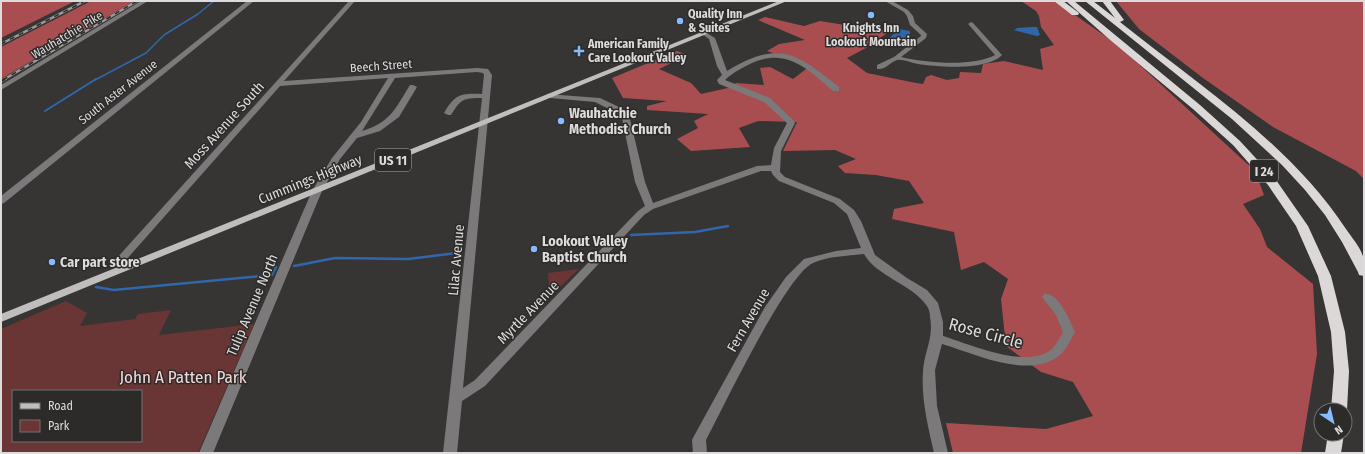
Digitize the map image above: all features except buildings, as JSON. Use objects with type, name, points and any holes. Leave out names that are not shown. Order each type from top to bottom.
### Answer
[{"type":"highway","points":[[1058,1],[1126,48]]},
{"type":"highway","name":"I 24","points":[[1070,1],[1212,119],[1266,173],[1287,200],[1304,227],[1321,264],[1335,315],[1341,358],[1340,402]]},
{"type":"highway","name":"I 24","points":[[1089,1],[1234,115],[1276,152],[1310,189],[1335,221],[1359,260],[1364,272]]},
{"type":"highway","points":[[1106,1],[1141,43]]},
{"type":"highway","points":[[1333,453],[1335,442]]},
{"type":"main road","name":"Cummings Highway","points":[[1,318],[784,1]]},
{"type":"street","name":"Wauhatchie Pike","points":[[1,88],[145,1]]},
{"type":"street","name":"South Aster Avenue","points":[[1,201],[251,1]]},
{"type":"street","name":"Moss Avenue South","points":[[121,269],[121,260],[352,1]]},
{"type":"street","points":[[880,67],[896,58],[924,37],[924,34],[912,24],[910,16],[906,11],[888,1]]},
{"type":"street","points":[[896,58],[909,62],[937,64],[985,61],[996,58],[999,55],[971,24]]},
{"type":"street","points":[[705,34],[712,38],[721,66],[726,74]]},
{"type":"street","points":[[836,89],[814,71],[786,56],[772,54],[763,56],[726,74],[721,80],[722,82],[767,100],[791,123],[790,129],[785,134],[778,147],[775,160],[776,173],[782,179],[837,201],[851,212],[871,257],[903,281],[923,293],[934,306],[938,322],[929,370],[930,406],[941,453]]},
{"type":"street","name":"Beech Street","points":[[278,84],[476,70],[485,71]]},
{"type":"street","name":"Lilac Avenue","points":[[450,453],[457,398],[488,75],[485,71]]},
{"type":"street","name":"Tulip Avenue North","points":[[206,453],[317,191],[336,158],[364,123],[393,76]]},
{"type":"street","points":[[353,136],[377,129],[396,115],[413,87]]},
{"type":"street","points":[[448,113],[455,100],[463,96],[486,96]]},
{"type":"street","points":[[550,96],[597,100],[616,108],[626,118],[640,182],[650,207]]},
{"type":"street","name":"Myrtle Avenue","points":[[457,398],[480,383],[642,213],[650,207],[760,168],[776,168]]},
{"type":"street","name":"Fern Avenue","points":[[700,453],[699,440],[771,307],[790,279],[808,261],[836,254],[867,250]]},
{"type":"street","name":"Rose Circle","points":[[936,338],[1011,361],[1033,361],[1046,358],[1057,351],[1069,332],[1061,314],[1048,297]]},
{"type":"green space","points":[[579,269],[561,286],[549,287],[548,273]]},
{"type":"green space","name":"John A Patten Park","points":[[66,301],[87,313],[80,326],[135,319],[138,314],[171,310],[159,335],[254,324],[198,453],[1,453],[1,329]]},
{"type":"shaded area","points":[[1,1],[75,1],[1,38]]},
{"type":"shaded area","points":[[91,1],[134,1],[1,79],[1,47]]},
{"type":"shaded area","points":[[1021,1],[1055,1],[1118,45],[1255,171],[1264,195],[1243,204],[1260,229],[1267,247],[1313,284],[1317,354],[1301,453],[953,453],[946,423],[1046,429],[1093,416],[1073,382],[1041,372],[1006,346],[1001,299],[1008,279],[984,262],[961,270],[954,232],[892,219],[894,209],[924,203],[909,181],[876,175],[845,173],[838,166],[856,159],[835,150],[783,151],[797,122],[758,121],[739,128],[750,147],[691,151],[677,139],[698,128],[694,121],[708,114],[647,110],[647,106],[667,101],[623,98],[612,78],[677,51],[688,55],[659,69],[691,83],[701,94],[728,88],[736,83],[764,85],[760,68],[770,67],[793,79],[810,66],[767,51],[779,44],[805,40],[758,20],[765,17],[804,26],[820,21],[857,27],[865,34],[876,28],[890,31],[866,48],[847,58],[867,73],[916,83],[923,84],[926,77],[931,75],[947,80],[959,78],[960,72],[981,73],[983,64],[1004,61],[1043,70],[1040,49],[1054,45],[1041,27],[1039,16],[1036,11]]},
{"type":"shaded area","points":[[1116,1],[1364,1],[1364,179],[1356,171],[1273,127],[1203,78],[1139,29]]},
{"type":"water","points":[[1037,27],[1040,35],[1037,36],[1013,30],[1017,29],[1016,28]]},
{"type":"water","points":[[899,29],[910,31],[910,35],[901,46],[892,46],[887,40]]},
{"type":"waterway","points":[[95,80],[146,53],[164,35],[198,14],[214,1]]},
{"type":"waterway","points":[[45,111],[96,79]]},
{"type":"waterway","points":[[631,235],[695,232],[728,226]]},
{"type":"waterway","points":[[294,266],[335,258],[408,259],[457,253]]},
{"type":"waterway","points":[[96,287],[114,290],[272,275],[276,267]]},
{"type":"railway","points":[[1,44],[85,1]]},
{"type":"railway","points":[[3,80],[137,1]]},
{"type":"place","name":"Knights Inn Lookout Mountain","points":[[871,15]]},
{"type":"place","name":"Quality Inn & Suites","points":[[680,21]]},
{"type":"place","name":"American Family Care Lookout Valley","points":[[579,51]]},
{"type":"place","name":"Wauhatchie Methodist Church","points":[[561,121]]},
{"type":"place","name":"Lookout Valley Baptist Church","points":[[534,249]]},
{"type":"place","name":"Car part store","points":[[52,262]]}]
